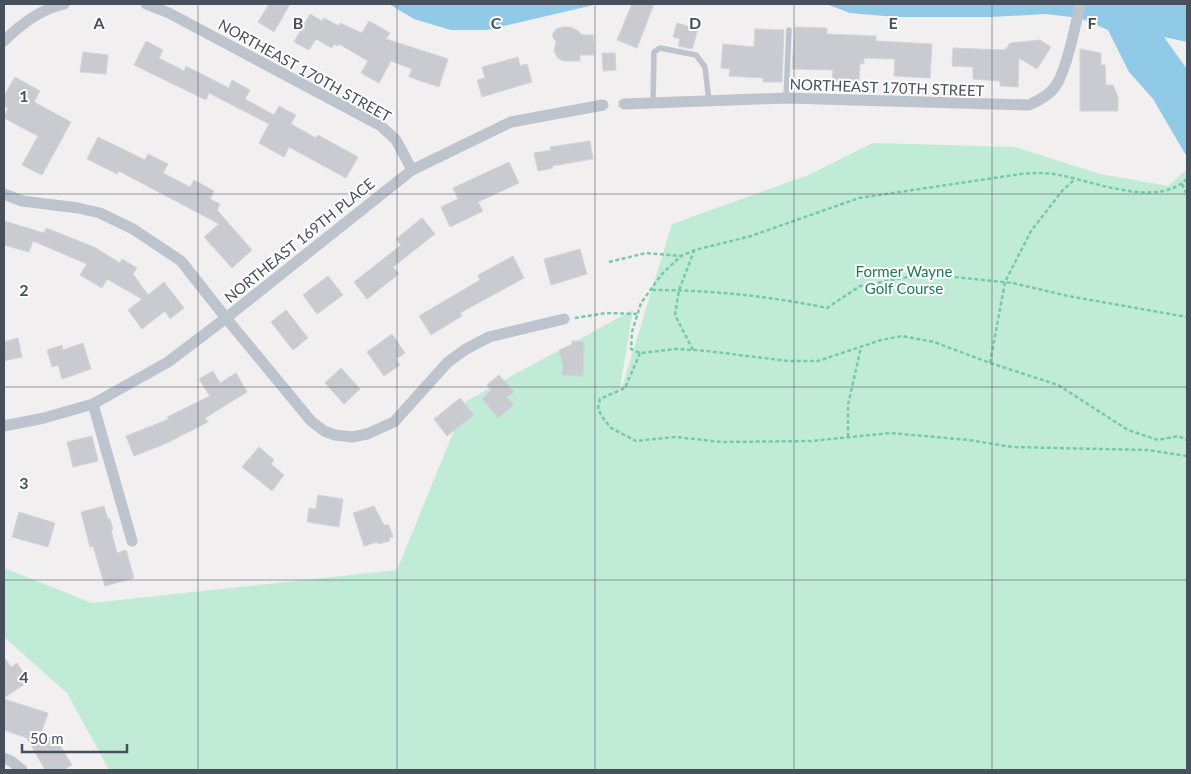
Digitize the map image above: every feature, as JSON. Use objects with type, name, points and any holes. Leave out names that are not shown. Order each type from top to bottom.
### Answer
[{"type":"street","points":[[4,42],[15,30],[40,13],[64,4]]},
{"type":"street","name":"NORTHEAST 170TH STREET","points":[[146,4],[169,13],[381,126],[396,140],[412,170]]},
{"type":"street","name":"NORTHEAST 170TH STREET","points":[[624,104],[786,98],[1029,105],[1042,98],[1055,87],[1075,31],[1080,4]]},
{"type":"street","points":[[412,170],[511,122],[604,105]]},
{"type":"street","name":"NORTHEAST 169TH PLACE","points":[[4,194],[22,202],[78,208],[100,213],[134,229],[182,261],[226,318],[412,170]]},
{"type":"street","points":[[4,426],[44,418],[92,404],[168,362],[226,318],[311,421],[324,431],[335,435],[352,436],[367,434],[394,422],[448,362],[466,349],[489,337],[564,320]]},
{"type":"street","points":[[92,404],[132,541]]},
{"type":"street","points":[[7,759],[22,770]]},
{"type":"lane","points":[[786,98],[789,30]]},
{"type":"lane","points":[[653,103],[654,52],[660,48],[696,55],[704,67],[709,101]]},
{"type":"path","points":[[1187,179],[1182,184],[1168,191],[1154,194],[1042,172],[858,198],[751,236],[695,250],[680,256],[662,274],[641,303],[632,332],[631,349],[640,353],[677,349],[788,361],[818,361],[881,340],[902,336],[934,342],[1058,385],[1128,430],[1158,440],[1178,436],[1187,440]]},
{"type":"path","points":[[990,363],[1005,282],[1030,231],[1075,178]]},
{"type":"path","points":[[1182,184],[1187,194]]},
{"type":"path","points":[[693,350],[676,315],[679,290],[695,250]]},
{"type":"path","points":[[608,262],[646,253],[680,256]]},
{"type":"path","points":[[652,290],[694,290],[786,300],[827,308],[860,286],[924,274],[1005,282],[1068,296],[1187,317]]},
{"type":"path","points":[[564,320],[606,313],[638,314]]},
{"type":"path","points":[[848,438],[848,405],[861,347]]},
{"type":"path","points":[[640,353],[626,388],[600,399],[598,409],[611,428],[636,442],[675,436],[722,442],[811,442],[890,432],[969,440],[1012,447],[1148,450],[1187,456]]},
{"type":"green space","name":"Former Wayne Golf Course","points":[[873,143],[1015,147],[1100,174],[1168,186],[1187,169],[1187,770],[109,770],[67,693],[4,637],[4,568],[92,603],[397,570],[466,401],[633,310],[618,400],[672,224],[811,174]]},
{"type":"water","points":[[389,4],[598,4],[487,30],[451,30],[414,19]]},
{"type":"water","points":[[826,4],[1187,4],[1187,42],[1164,37],[1187,69],[1187,157],[1153,99],[1129,72],[1108,30],[1080,18],[1046,14],[991,17],[896,17],[850,13]]},
{"type":"building","points":[[269,4],[290,4],[274,32],[258,22]]},
{"type":"building","points":[[632,4],[654,4],[637,48],[617,40]]},
{"type":"building","points":[[310,14],[322,21],[324,18],[339,26],[340,23],[362,33],[369,21],[390,33],[386,39],[448,59],[439,87],[409,77],[412,69],[391,61],[379,83],[361,73],[368,61],[339,44],[338,46],[334,44],[332,48],[316,39],[309,50],[294,42]]},
{"type":"building","points":[[677,23],[698,29],[692,49],[678,46],[680,39],[673,37]]},
{"type":"building","points":[[571,27],[582,35],[593,35],[594,55],[580,55],[580,61],[563,61],[558,58],[554,51],[556,42],[552,35],[556,29]]},
{"type":"building","points":[[795,27],[827,28],[827,34],[876,36],[876,41],[932,44],[930,78],[894,76],[895,59],[864,58],[864,64],[860,63],[859,81],[832,81],[833,70],[792,69]]},
{"type":"building","points":[[755,29],[784,30],[782,82],[763,82],[763,78],[729,76],[730,69],[721,68],[723,44],[754,47]]},
{"type":"building","points":[[1040,40],[1051,47],[1037,69],[1019,58],[1018,87],[1000,86],[1000,81],[973,79],[973,67],[952,66],[953,48],[1005,50],[1010,43]]},
{"type":"building","points":[[146,41],[163,50],[159,58],[184,71],[186,66],[229,88],[232,80],[250,90],[245,99],[274,115],[279,106],[296,115],[291,124],[316,138],[318,135],[358,157],[346,178],[289,147],[284,157],[259,143],[269,124],[209,93],[206,100],[134,65]]},
{"type":"building","points":[[1080,49],[1101,53],[1101,65],[1105,65],[1106,85],[1113,85],[1118,97],[1118,111],[1080,111]]},
{"type":"building","points":[[83,52],[108,55],[106,74],[80,72]]},
{"type":"building","points":[[602,53],[615,53],[616,70],[603,71]]},
{"type":"building","points":[[518,57],[520,66],[527,64],[532,82],[482,97],[477,80],[485,78],[482,67]]},
{"type":"building","points":[[15,77],[40,91],[34,102],[71,122],[42,175],[22,165],[38,136],[4,118],[8,108],[4,106],[4,96]]},
{"type":"building","points":[[98,137],[145,160],[148,154],[168,164],[163,173],[190,187],[194,180],[214,191],[210,199],[220,204],[217,210],[252,250],[232,268],[204,237],[219,224],[119,171],[117,174],[87,159]]},
{"type":"building","points":[[590,141],[593,159],[552,166],[553,168],[538,171],[534,153],[551,150],[550,147]]},
{"type":"building","points":[[509,162],[519,183],[478,202],[483,211],[450,227],[441,207],[458,199],[453,188]]},
{"type":"building","points":[[422,218],[435,234],[393,267],[399,274],[367,299],[354,282],[401,245],[396,239]]},
{"type":"building","points":[[4,221],[44,233],[46,228],[94,247],[120,263],[122,259],[137,268],[133,274],[148,295],[164,282],[184,308],[170,319],[165,311],[142,329],[128,310],[142,299],[107,279],[102,288],[80,275],[87,264],[33,241],[29,252],[4,245]]},
{"type":"building","points":[[580,249],[587,274],[551,285],[544,259]]},
{"type":"building","points":[[513,256],[524,278],[460,313],[462,316],[431,335],[419,316],[480,280],[478,275]]},
{"type":"building","points":[[328,276],[343,295],[317,314],[303,295]]},
{"type":"building","points":[[286,310],[308,338],[293,350],[271,322]]},
{"type":"building","points":[[392,334],[405,353],[396,359],[400,365],[384,376],[367,352]]},
{"type":"building","points":[[18,338],[22,357],[4,361],[4,342]]},
{"type":"building","points":[[572,341],[584,342],[583,376],[562,375],[563,366],[559,350],[572,345]]},
{"type":"building","points":[[83,343],[91,369],[62,379],[58,365],[52,367],[47,350],[62,345],[63,350]]},
{"type":"building","points":[[341,368],[360,389],[344,404],[325,383]]},
{"type":"building","points":[[213,371],[220,383],[236,373],[247,392],[205,418],[208,422],[165,444],[134,456],[126,436],[169,419],[167,417],[210,396],[199,379]]},
{"type":"building","points":[[499,375],[514,392],[507,397],[514,405],[498,418],[482,399],[491,390],[487,385]]},
{"type":"building","points":[[460,398],[474,415],[447,436],[434,419]]},
{"type":"building","points":[[92,436],[98,461],[73,467],[67,442]]},
{"type":"building","points":[[259,447],[274,460],[271,464],[284,475],[272,491],[242,467]]},
{"type":"building","points":[[318,495],[343,499],[339,527],[307,522],[309,508],[316,509]]},
{"type":"building","points":[[104,506],[113,529],[111,530],[117,553],[126,550],[134,578],[105,586],[93,546],[90,547],[81,512]]},
{"type":"building","points":[[374,506],[384,525],[389,525],[393,537],[389,538],[390,541],[364,546],[353,513]]},
{"type":"building","points":[[19,512],[55,523],[48,547],[12,537]]},
{"type":"building","points":[[4,657],[11,667],[17,663],[29,681],[4,698]]},
{"type":"building","points":[[4,699],[48,713],[37,745],[54,735],[72,765],[63,770],[45,770],[27,738],[4,730]]}]
